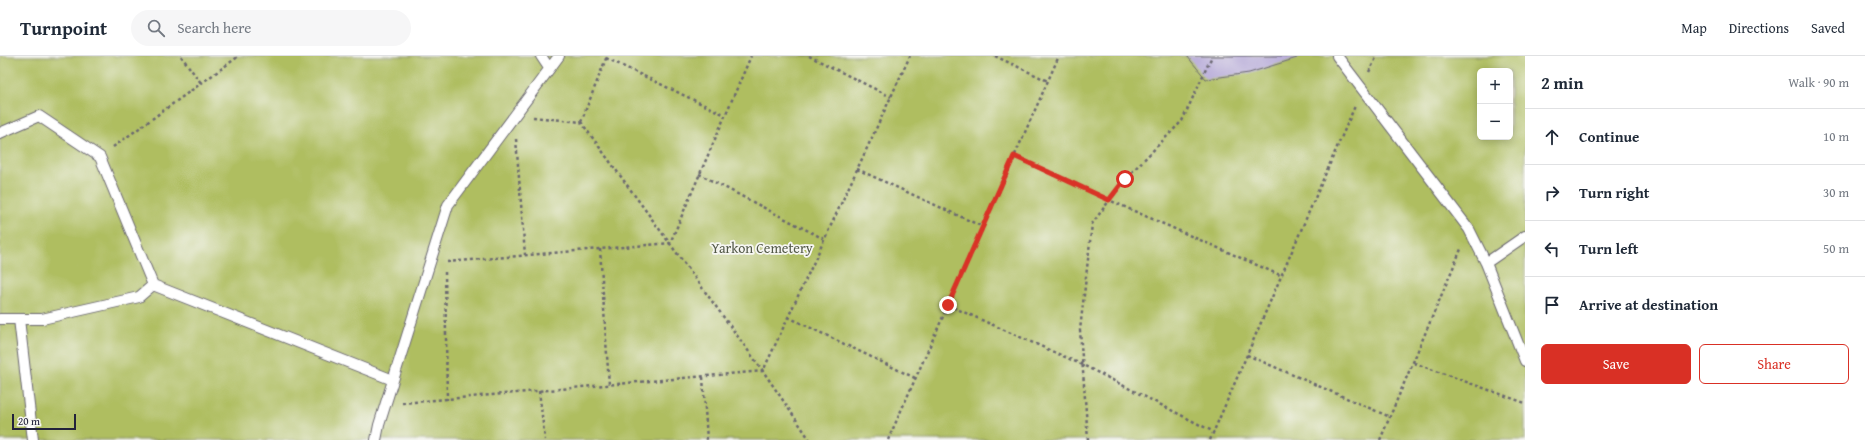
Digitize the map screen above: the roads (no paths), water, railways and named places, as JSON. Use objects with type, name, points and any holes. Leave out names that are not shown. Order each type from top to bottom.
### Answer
[{"type":"lane","points":[[540,56],[549,68]]},
{"type":"lane","points":[[376,440],[385,405],[448,205],[559,56]]},
{"type":"lane","points":[[1337,56],[1469,229],[1486,263],[1525,361]]},
{"type":"lane","points":[[0,133],[39,116],[100,156],[153,285],[393,380]]},
{"type":"lane","points":[[1486,263],[1525,236]]},
{"type":"lane","points":[[0,319],[42,318],[139,297],[153,285]]},
{"type":"lane","points":[[19,319],[32,440]]},
{"type":"park label","name":"Yarkon Cemetery","points":[[762,248]]}]
